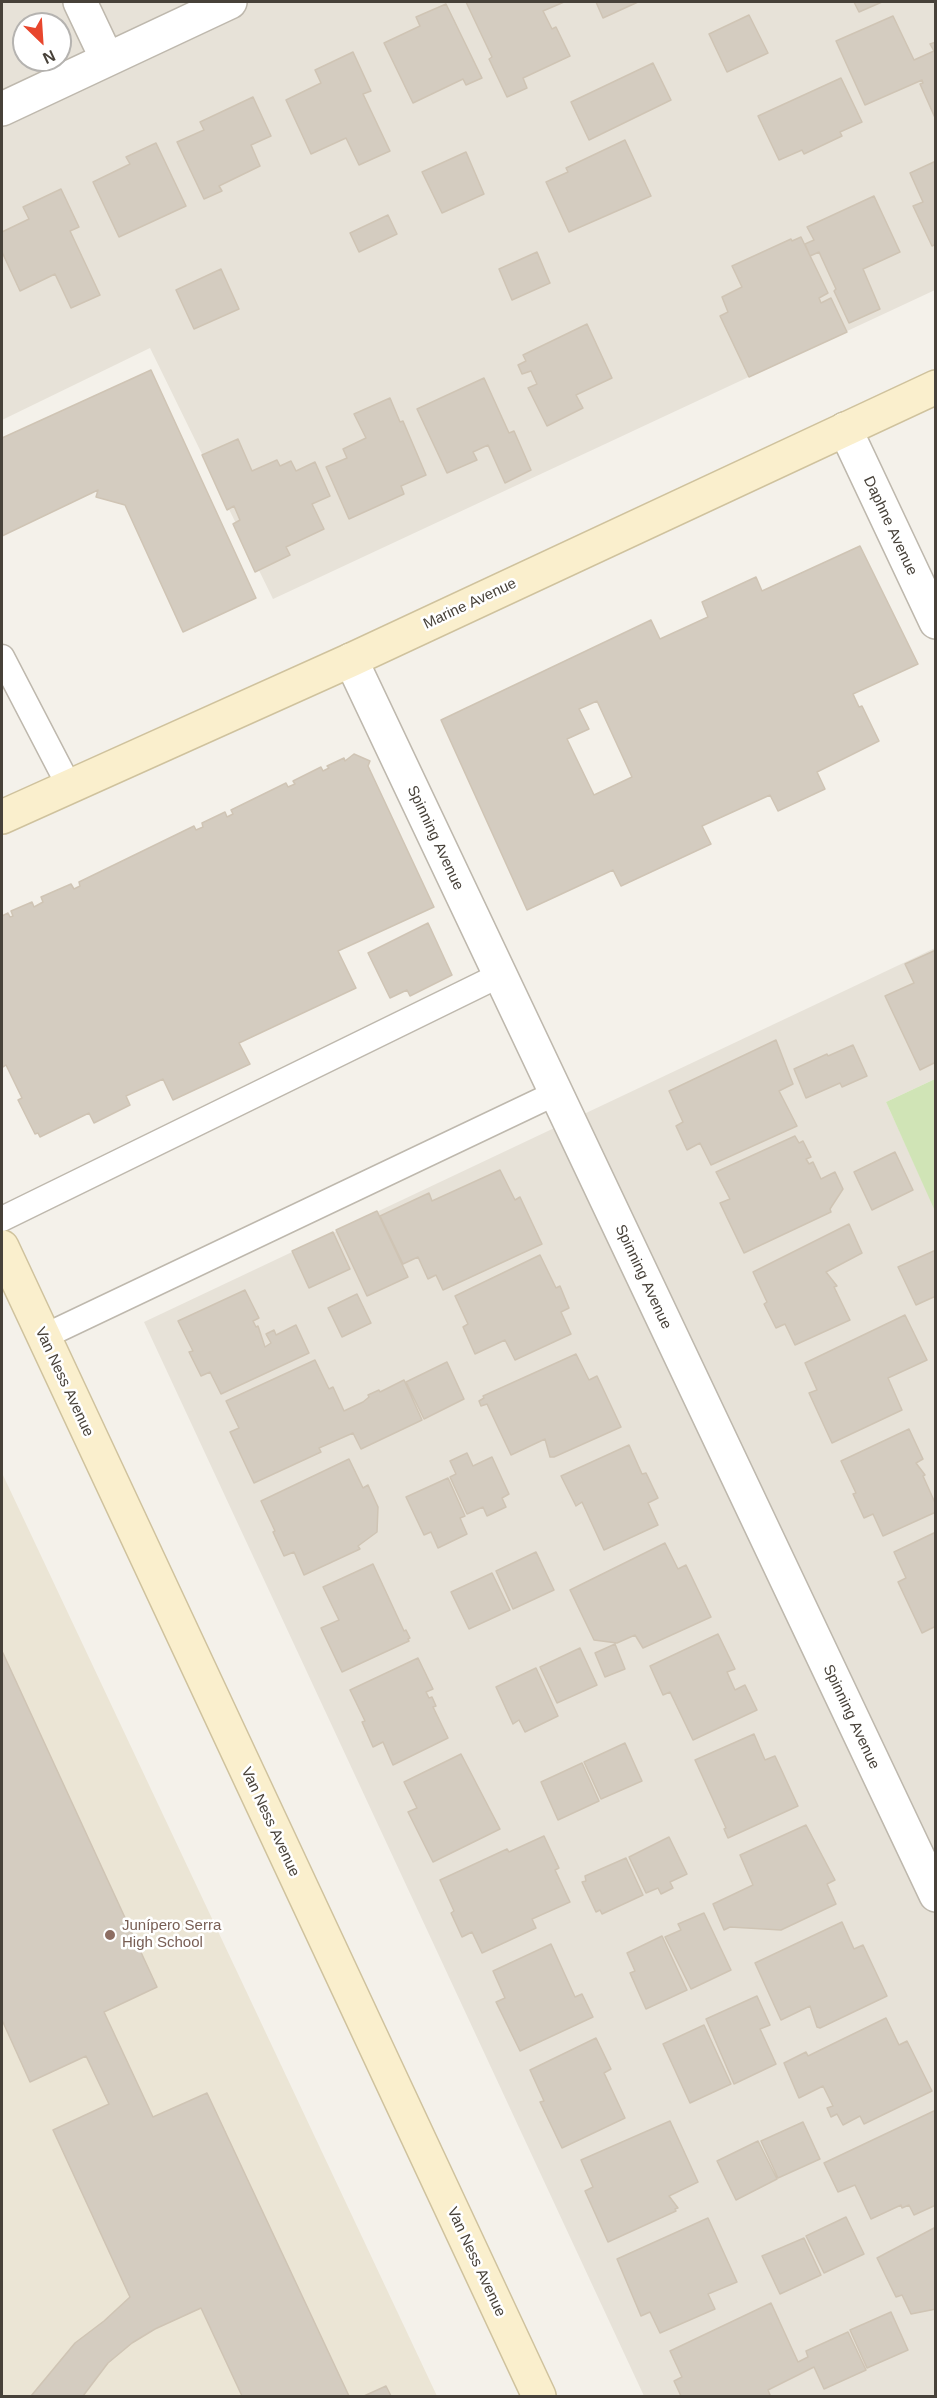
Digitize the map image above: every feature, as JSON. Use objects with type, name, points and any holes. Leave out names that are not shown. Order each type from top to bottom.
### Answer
[{"type":"main road","name":"Marine Avenue","points":[[2,817],[351,660],[936,387]]},
{"type":"main road","name":"Van Ness Avenue","points":[[2,1248],[539,2397]]},
{"type":"street","points":[[80,2],[107,59]]},
{"type":"street","points":[[2,108],[230,2]]},
{"type":"street","name":"Daphne Avenue","points":[[845,429],[936,622]]},
{"type":"street","name":"Spinning Avenue","points":[[351,660],[936,1895]]},
{"type":"lane","points":[[2,657],[69,786]]},
{"type":"lane","points":[[2,1218],[500,975]]},
{"type":"lane","points":[[43,1337],[556,1093]]},
{"type":"shaded area","points":[[2,2],[935,2],[935,290],[273,599],[150,348],[2,420]]},
{"type":"shaded area","points":[[935,948],[935,1079],[886,1102],[936,1211],[935,2396],[644,2396],[144,1322]]},
{"type":"shaded area","name":"Junípero Serra High School","points":[[2,1473],[437,2396],[2,2396]]},
{"type":"green space","points":[[935,1079],[935,1211],[886,1102]]},
{"type":"building","points":[[466,2],[564,2],[543,11],[552,29],[556,27],[570,56],[523,78],[527,88],[507,97],[489,59],[492,57]]},
{"type":"building","points":[[596,2],[638,2],[603,18]]},
{"type":"building","points":[[854,2],[882,2],[859,12]]},
{"type":"building","points":[[446,4],[482,78],[466,85],[463,79],[413,103],[384,43],[420,26],[416,17]]},
{"type":"building","points":[[749,15],[768,53],[727,72],[709,34]]},
{"type":"building","points":[[893,16],[914,60],[934,51],[930,44],[936,42],[936,120],[920,84],[923,83],[922,80],[865,105],[836,41]]},
{"type":"building","points":[[353,52],[371,91],[363,94],[390,151],[359,165],[346,138],[311,154],[286,100],[321,83],[315,70]]},
{"type":"building","points":[[653,63],[671,100],[589,140],[571,102]]},
{"type":"building","points":[[841,78],[862,122],[840,132],[842,136],[804,154],[802,150],[779,160],[758,116]]},
{"type":"building","points":[[253,97],[271,136],[251,145],[260,166],[219,186],[222,191],[204,199],[177,142],[204,130],[200,122]]},
{"type":"building","points":[[625,140],[651,196],[569,232],[546,182],[568,172],[566,168]]},
{"type":"building","points":[[156,143],[186,206],[119,237],[93,182],[130,164],[126,157]]},
{"type":"building","points":[[466,152],[484,194],[442,213],[422,172]]},
{"type":"building","points":[[936,161],[936,244],[932,246],[913,206],[923,202],[910,173]]},
{"type":"building","points":[[61,189],[79,227],[70,231],[100,295],[71,308],[55,274],[20,291],[2,252],[2,232],[29,219],[23,207]]},
{"type":"building","points":[[874,196],[900,252],[863,269],[880,309],[849,323],[819,252],[810,256],[805,244],[814,240],[807,227]]},
{"type":"building","points":[[388,215],[397,234],[359,252],[350,233]]},
{"type":"building","points":[[801,237],[828,293],[819,298],[821,303],[831,298],[847,332],[749,377],[720,316],[728,312],[722,297],[742,287],[732,266],[791,239],[792,241]]},
{"type":"building","points":[[537,252],[550,283],[512,300],[499,269]]},
{"type":"building","points":[[221,269],[239,309],[194,329],[176,290]]},
{"type":"building","points":[[587,324],[612,378],[576,395],[583,408],[547,426],[528,388],[537,384],[531,371],[522,374],[518,365],[526,361],[523,355]]},
{"type":"building","points":[[151,370],[256,598],[183,632],[125,505],[96,497],[98,490],[2,536],[2,438]]},
{"type":"building","points":[[484,378],[509,433],[514,431],[531,470],[505,483],[488,445],[473,452],[477,460],[447,473],[417,409]]},
{"type":"building","points":[[390,398],[400,422],[403,421],[426,475],[401,486],[404,494],[349,519],[326,467],[347,458],[343,449],[366,438],[354,414]]},
{"type":"building","points":[[238,439],[252,471],[277,460],[280,466],[291,461],[296,471],[315,462],[330,496],[312,504],[324,529],[286,547],[290,555],[255,572],[233,524],[240,520],[234,506],[227,510],[202,455]]},
{"type":"building","points":[[860,546],[918,664],[853,694],[859,707],[862,706],[879,741],[817,772],[825,789],[778,811],[770,795],[702,826],[711,844],[621,886],[613,870],[527,910],[441,720],[651,620],[660,639],[708,617],[702,602],[756,577],[762,591]],"holes":[[[597,701],[632,777],[594,795],[567,739],[589,729],[579,709]]]},
{"type":"building","points":[[354,754],[370,761],[368,766],[434,907],[338,951],[356,988],[239,1043],[250,1064],[173,1100],[163,1079],[126,1096],[130,1105],[94,1123],[89,1113],[40,1137],[38,1133],[35,1134],[18,1100],[22,1098],[6,1065],[3,1067],[2,1064],[2,916],[8,913],[10,917],[13,916],[11,911],[32,902],[34,907],[43,902],[41,897],[71,884],[74,889],[80,886],[79,882],[194,826],[196,830],[203,827],[202,823],[225,812],[227,817],[233,814],[231,810],[286,783],[288,787],[295,784],[293,781],[321,767],[323,771],[329,768],[327,766],[344,758],[345,761]]},
{"type":"building","points":[[428,923],[452,975],[410,996],[407,990],[390,998],[368,953]]},
{"type":"building","points":[[936,950],[936,1062],[920,1070],[885,996],[914,983],[905,964]]},
{"type":"building","points":[[776,1040],[793,1084],[779,1091],[797,1126],[711,1165],[700,1143],[687,1150],[676,1126],[683,1122],[669,1091]]},
{"type":"building","points":[[853,1045],[867,1076],[842,1087],[840,1083],[806,1098],[794,1069]]},
{"type":"building","points":[[795,1136],[799,1143],[803,1141],[811,1157],[806,1159],[809,1164],[813,1162],[821,1179],[835,1172],[843,1189],[830,1209],[831,1212],[744,1253],[720,1203],[730,1199],[716,1172]]},
{"type":"building","points":[[895,1152],[913,1190],[872,1210],[854,1172]]},
{"type":"building","points":[[500,1170],[515,1200],[520,1197],[542,1244],[443,1290],[436,1275],[428,1279],[418,1257],[403,1264],[380,1216],[429,1193],[432,1201]]},
{"type":"building","points":[[377,1211],[408,1277],[367,1296],[336,1230]]},
{"type":"building","points":[[849,1224],[862,1253],[826,1272],[837,1286],[834,1287],[850,1320],[795,1345],[785,1324],[776,1328],[764,1304],[767,1302],[753,1272]]},
{"type":"building","points":[[333,1232],[350,1269],[309,1288],[292,1251]]},
{"type":"building","points":[[936,1250],[936,1296],[916,1305],[898,1267]]},
{"type":"building","points":[[540,1255],[556,1288],[560,1286],[569,1308],[561,1312],[571,1334],[515,1360],[505,1340],[475,1354],[463,1327],[468,1324],[455,1296]]},
{"type":"building","points":[[245,1290],[259,1318],[253,1321],[256,1327],[258,1326],[265,1347],[271,1343],[266,1334],[274,1330],[276,1335],[296,1325],[309,1353],[221,1394],[210,1372],[201,1376],[189,1352],[193,1351],[178,1321]]},
{"type":"building","points":[[357,1294],[371,1323],[342,1337],[328,1308]]},
{"type":"building","points":[[905,1315],[927,1360],[888,1378],[902,1410],[832,1443],[809,1393],[817,1390],[805,1363]]},
{"type":"building","points":[[576,1354],[589,1380],[597,1376],[621,1427],[554,1457],[550,1457],[545,1439],[511,1455],[487,1404],[481,1406],[479,1401],[484,1398],[483,1396]]},
{"type":"building","points":[[315,1360],[329,1389],[333,1387],[344,1411],[363,1402],[369,1397],[368,1395],[379,1390],[380,1392],[404,1380],[422,1420],[361,1449],[353,1433],[319,1448],[321,1452],[254,1483],[230,1432],[239,1428],[226,1401]]},
{"type":"building","points":[[447,1362],[464,1399],[424,1419],[406,1382]]},
{"type":"building","points":[[909,1429],[923,1459],[916,1463],[925,1475],[923,1476],[936,1505],[936,1512],[883,1536],[873,1514],[864,1518],[853,1494],[856,1493],[841,1461]]},
{"type":"building","points":[[629,1445],[642,1474],[646,1473],[658,1498],[648,1503],[658,1525],[604,1550],[582,1502],[576,1506],[561,1476]]},
{"type":"building","points":[[467,1453],[473,1466],[492,1457],[509,1494],[502,1498],[506,1507],[487,1516],[483,1507],[467,1514],[450,1477],[456,1474],[450,1461]]},
{"type":"building","points":[[349,1459],[363,1488],[368,1485],[378,1507],[377,1532],[358,1546],[360,1549],[304,1575],[294,1552],[284,1556],[261,1501]]},
{"type":"building","points":[[448,1478],[465,1516],[460,1518],[467,1534],[438,1548],[431,1532],[424,1535],[406,1497]]},
{"type":"building","points":[[936,1532],[936,1626],[922,1633],[898,1582],[906,1578],[894,1552]]},
{"type":"building","points":[[665,1543],[678,1569],[686,1565],[711,1617],[643,1648],[635,1635],[617,1643],[594,1640],[570,1590]]},
{"type":"building","points":[[536,1552],[554,1590],[513,1609],[496,1571]]},
{"type":"building","points":[[373,1564],[404,1631],[406,1630],[410,1638],[409,1641],[342,1672],[321,1628],[339,1620],[323,1587]]},
{"type":"building","points":[[492,1573],[510,1610],[469,1629],[451,1592]]},
{"type":"building","points":[[718,1634],[735,1669],[727,1672],[735,1690],[745,1685],[757,1710],[693,1740],[670,1692],[663,1695],[650,1666]]},
{"type":"building","points":[[615,1644],[625,1669],[605,1677],[595,1653]]},
{"type":"building","points":[[580,1648],[597,1685],[557,1703],[540,1667]]},
{"type":"building","points":[[2,1651],[157,1987],[104,2012],[153,2117],[207,2093],[349,2396],[242,2396],[201,2308],[155,2329],[132,2343],[108,2363],[83,2396],[31,2396],[75,2343],[130,2297],[53,2130],[109,2104],[86,2056],[30,2082],[2,2020]]},
{"type":"building","points":[[418,1658],[433,1689],[426,1692],[429,1698],[432,1697],[436,1706],[433,1707],[448,1738],[393,1765],[383,1742],[373,1747],[362,1722],[365,1721],[350,1690]]},
{"type":"building","points":[[536,1668],[558,1716],[525,1732],[519,1720],[513,1724],[496,1687]]},
{"type":"building","points":[[754,1734],[765,1760],[775,1756],[798,1806],[728,1838],[724,1829],[726,1828],[695,1760]]},
{"type":"building","points":[[625,1743],[642,1781],[601,1799],[584,1762]]},
{"type":"building","points":[[461,1754],[500,1829],[433,1862],[408,1812],[417,1808],[404,1782]]},
{"type":"building","points":[[582,1763],[599,1801],[558,1820],[541,1782]]},
{"type":"building","points":[[806,1825],[835,1880],[827,1884],[836,1904],[781,1930],[730,1927],[724,1930],[713,1904],[753,1885],[740,1855]]},
{"type":"building","points":[[544,1836],[559,1868],[555,1870],[570,1902],[532,1919],[536,1928],[482,1953],[472,1932],[462,1937],[451,1913],[454,1911],[440,1880],[507,1849],[509,1852]]},
{"type":"building","points":[[669,1837],[687,1874],[670,1882],[673,1888],[661,1894],[658,1888],[646,1893],[629,1857]]},
{"type":"building","points":[[626,1858],[643,1895],[602,1914],[600,1910],[596,1912],[582,1882],[586,1881],[585,1876]]},
{"type":"building","points":[[704,1913],[731,1970],[691,1989],[665,1937],[681,1930],[678,1924]]},
{"type":"building","points":[[842,1922],[854,1949],[863,1945],[887,1996],[820,2028],[817,2027],[810,2006],[781,2020],[755,1963]]},
{"type":"building","points":[[662,1936],[687,1990],[646,2009],[630,1973],[635,1971],[627,1953]]},
{"type":"building","points":[[551,1944],[575,1997],[582,1994],[593,2017],[520,2051],[496,2002],[505,1998],[493,1971]]},
{"type":"building","points":[[757,1996],[770,2025],[760,2029],[776,2064],[734,2084],[706,2019]]},
{"type":"building","points":[[886,2018],[899,2045],[907,2041],[932,2091],[864,2124],[860,2116],[843,2125],[837,2114],[831,2117],[827,2108],[833,2106],[823,2086],[799,2098],[784,2063],[806,2052],[808,2056]]},
{"type":"building","points":[[704,2025],[731,2084],[690,2103],[663,2044]]},
{"type":"building","points":[[596,2038],[611,2069],[604,2073],[625,2118],[562,2148],[540,2102],[544,2101],[530,2070]]},
{"type":"building","points":[[936,2110],[936,2205],[914,2215],[909,2205],[902,2208],[901,2205],[871,2219],[855,2185],[838,2192],[824,2163]]},
{"type":"building","points":[[670,2121],[698,2182],[669,2196],[678,2208],[675,2209],[676,2211],[608,2242],[585,2191],[593,2187],[581,2160]]},
{"type":"building","points":[[803,2122],[820,2159],[778,2178],[761,2141]]},
{"type":"building","points":[[758,2141],[777,2179],[736,2200],[717,2161]]},
{"type":"building","points":[[846,2217],[864,2254],[824,2273],[806,2236]]},
{"type":"building","points":[[708,2218],[737,2282],[708,2294],[715,2309],[660,2333],[650,2312],[641,2316],[617,2259]]},
{"type":"building","points":[[936,2227],[936,2309],[911,2314],[902,2295],[896,2297],[877,2258]]},
{"type":"building","points":[[804,2238],[821,2275],[780,2294],[762,2256]]},
{"type":"building","points":[[771,2303],[798,2362],[808,2357],[806,2351],[848,2332],[866,2370],[824,2389],[814,2367],[768,2390],[770,2395],[768,2396],[681,2396],[674,2381],[682,2377],[670,2351]]},
{"type":"building","points":[[891,2312],[908,2350],[867,2368],[850,2330]]},
{"type":"building","points":[[386,2386],[391,2396],[364,2396]]},
{"type":"place","name":"Junípero Serra High School","points":[[110,1935]]}]
